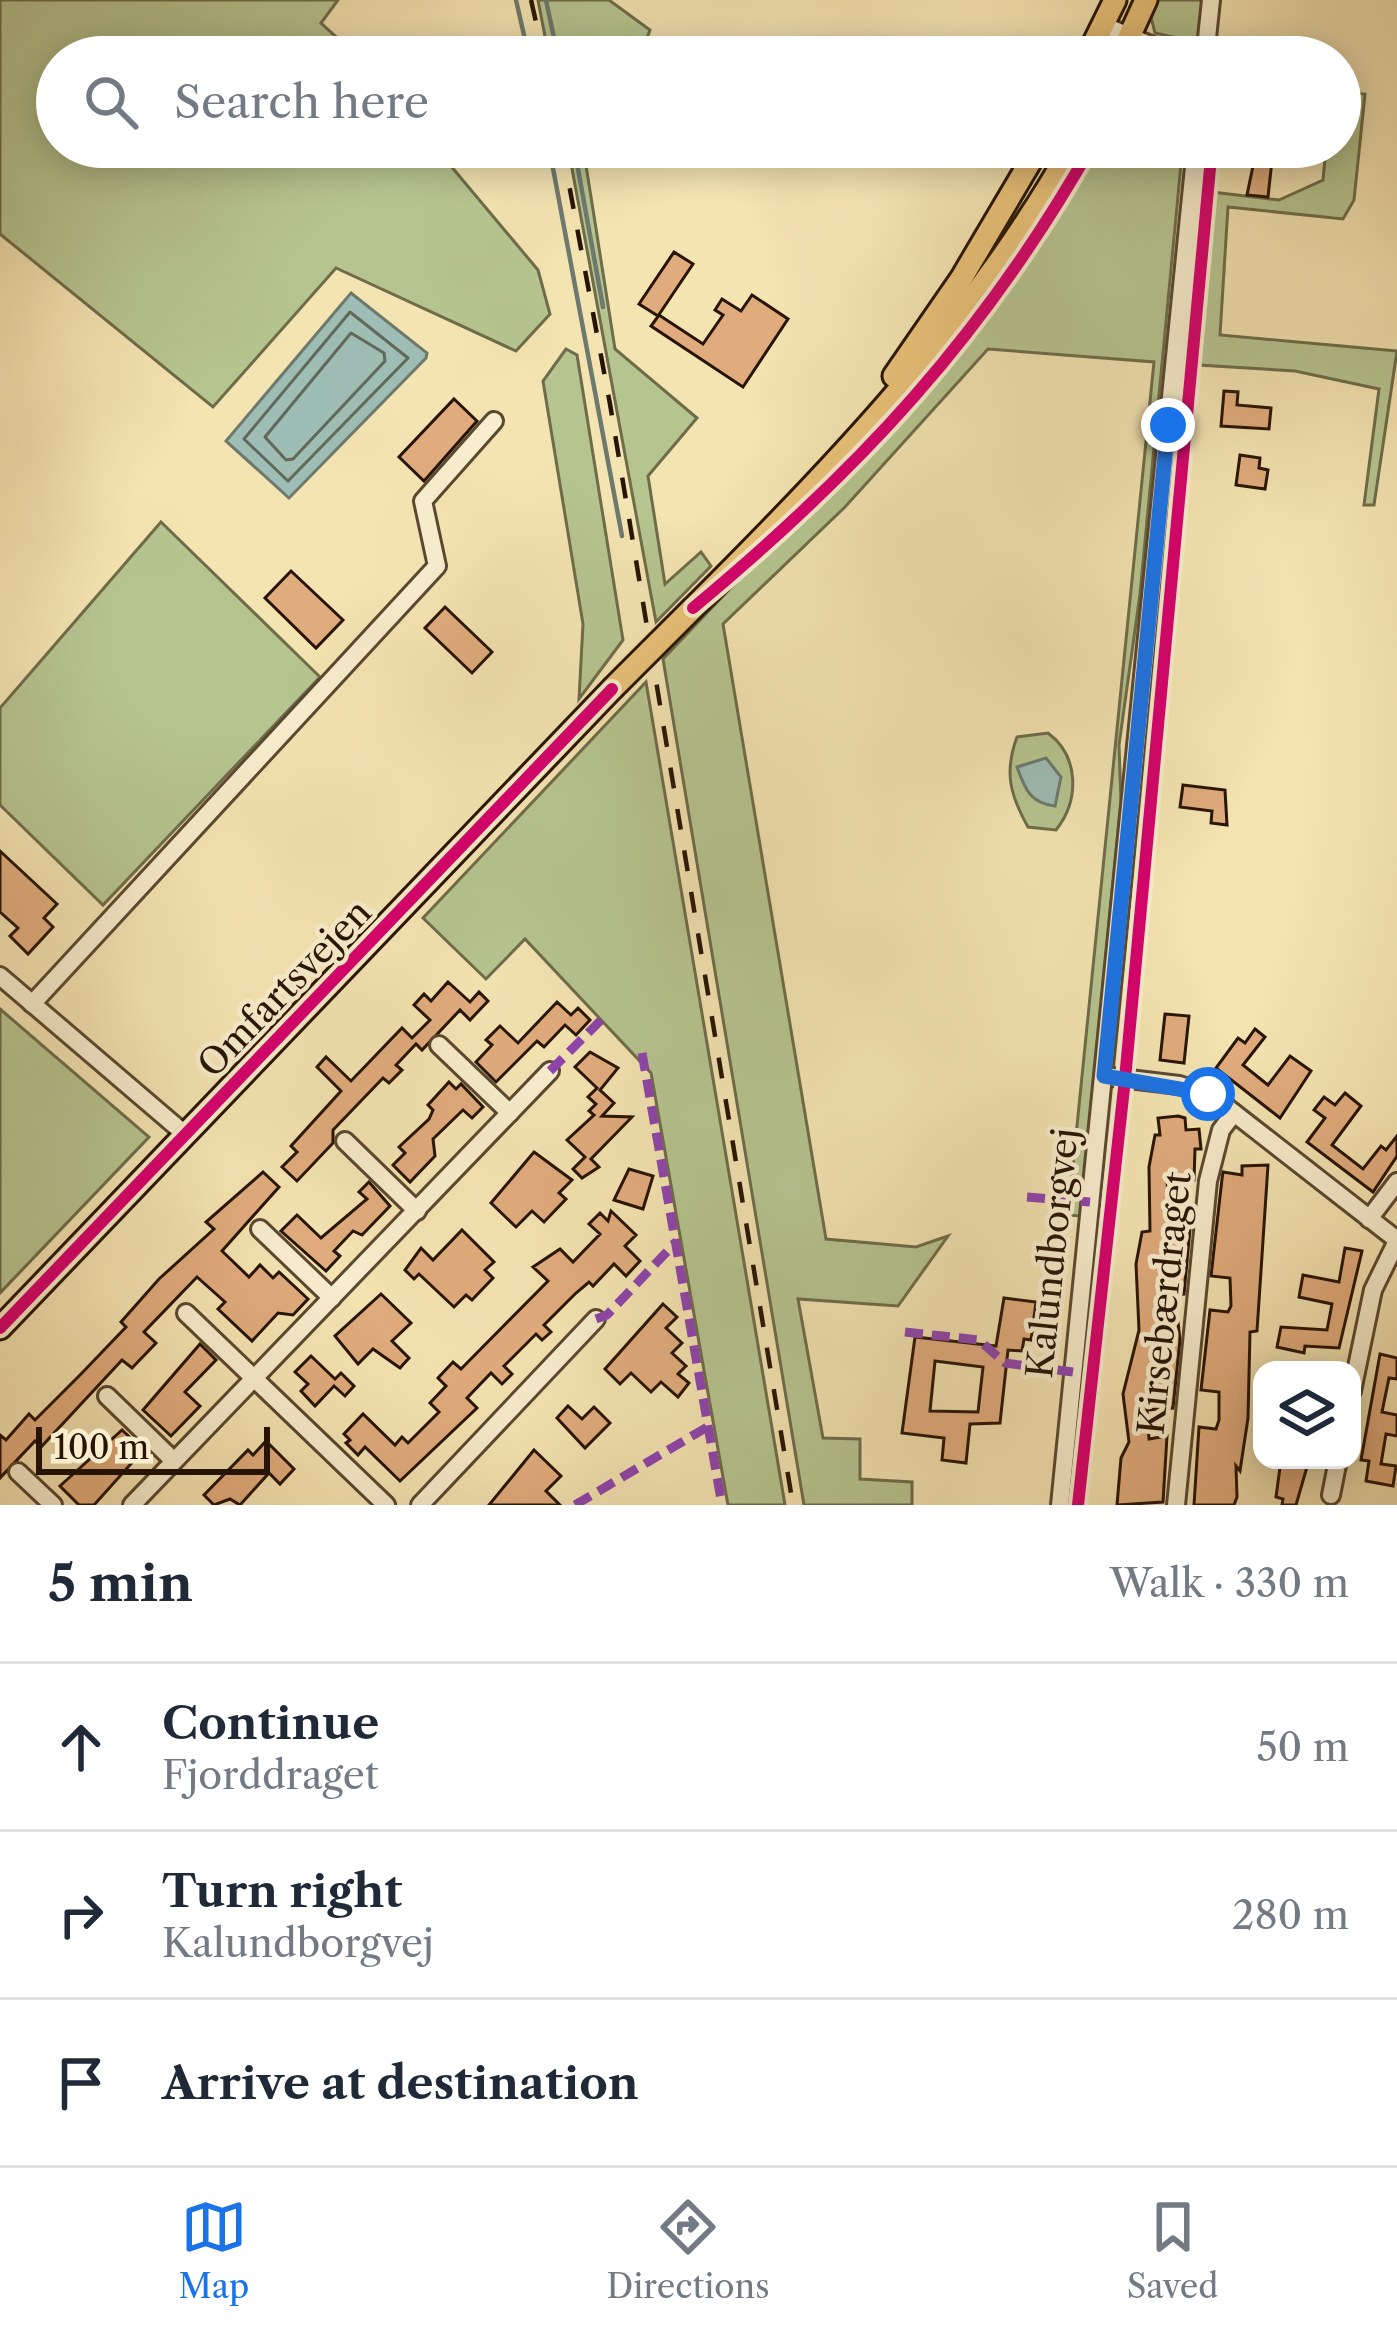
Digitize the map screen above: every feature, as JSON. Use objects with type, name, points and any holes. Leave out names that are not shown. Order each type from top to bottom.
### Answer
[{"type":"main road","points":[[1098,36],[1115,0]]},
{"type":"main road","points":[[1139,36],[1146,0]]},
{"type":"main road","name":"Omfartsvejen","points":[[693,608],[903,364],[1026,168]]},
{"type":"main road","name":"Omfartsvejen","points":[[0,1328],[612,689],[796,504],[909,378],[1028,218],[1059,168]]},
{"type":"street","points":[[1207,36],[1211,0]]},
{"type":"street","points":[[1103,26],[1117,36]]},
{"type":"street","name":"Kalundborgvej","points":[[1060,1505],[1193,168]]},
{"type":"street","points":[[32,1004],[436,566],[423,501],[494,421]]},
{"type":"street","points":[[0,976],[186,1135]]},
{"type":"street","points":[[439,1045],[510,1113]]},
{"type":"street","points":[[132,1505],[550,1071]]},
{"type":"street","points":[[1104,1076],[1194,1088],[1234,1113],[1397,1241],[1377,1276],[1359,1361]]},
{"type":"street","name":"Kirsebærdraget","points":[[1176,1505],[1208,1181],[1221,1130],[1234,1113]]},
{"type":"street","points":[[345,1141],[417,1210]]},
{"type":"street","points":[[1369,1219],[1397,1182]]},
{"type":"street","points":[[260,1229],[332,1298]]},
{"type":"street","points":[[186,1313],[386,1505]]},
{"type":"street","points":[[420,1505],[596,1319]]},
{"type":"street","points":[[107,1396],[174,1461]]},
{"type":"street","points":[[1331,1495],[1336,1469]]},
{"type":"street","points":[[19,1472],[53,1505]]},
{"type":"green space","points":[[0,0],[338,0],[321,23],[335,36],[36,36],[36,168],[453,168],[538,270],[550,314],[516,351],[336,268],[213,407],[0,234]]},
{"type":"green space","points":[[538,0],[609,0],[650,30],[648,36],[545,36]]},
{"type":"green space","points":[[1158,0],[1207,0],[1204,28],[1198,36],[1155,33],[1151,17]]},
{"type":"green space","points":[[572,168],[586,168],[615,349],[697,418],[648,476],[665,584],[701,552],[711,566],[656,622]]},
{"type":"green space","points":[[1070,168],[1181,168],[1140,594],[1119,745],[1121,802],[1080,1216],[1068,1215],[1154,362],[988,349],[845,507],[723,624],[826,1239],[916,1247],[948,1236],[898,1306],[798,1299],[823,1438],[860,1439],[860,1479],[912,1482],[912,1505],[804,1505],[663,659],[907,403],[981,306]]},
{"type":"green space","points":[[1324,168],[1357,168],[1354,200],[1343,219],[1228,207],[1220,335],[1397,351],[1374,505],[1364,505],[1379,389],[1295,371],[1199,365],[1212,192],[1279,200],[1323,180]]},
{"type":"green space","points":[[566,349],[577,355],[623,640],[579,699],[583,624],[543,381]]},
{"type":"green space","points":[[161,522],[320,677],[103,905],[0,805],[0,708]]},
{"type":"green space","points":[[646,682],[785,1505],[728,1505],[651,1073],[525,939],[486,979],[423,918]]},
{"type":"green space","points":[[1048,733],[1066,754],[1073,779],[1069,805],[1056,830],[1028,827],[1011,783],[1017,737]]},
{"type":"green space","points":[[0,1009],[149,1137],[0,1293]]},
{"type":"water","points":[[351,293],[427,353],[426,358],[289,498],[226,441]]},
{"type":"water","points":[[1046,758],[1061,777],[1055,806],[1030,794],[1017,767]]},
{"type":"building","points":[[1253,168],[1271,168],[1268,197],[1247,195]]},
{"type":"building","points":[[674,252],[693,264],[658,316],[639,304]]},
{"type":"building","points":[[752,295],[788,319],[743,387],[651,326],[659,315],[703,344],[723,315],[715,310],[722,299],[741,311]]},
{"type":"building","points":[[1224,391],[1238,392],[1237,405],[1271,408],[1269,429],[1221,426]]},
{"type":"building","points":[[454,399],[477,421],[424,481],[399,457]]},
{"type":"building","points":[[1240,455],[1260,458],[1259,468],[1268,470],[1265,489],[1236,485]]},
{"type":"building","points":[[291,571],[343,620],[316,648],[265,598]]},
{"type":"building","points":[[445,607],[492,652],[472,673],[425,628]]},
{"type":"building","points":[[1183,785],[1225,790],[1227,825],[1211,823],[1212,811],[1180,807]]},
{"type":"building","points":[[0,851],[57,904],[44,918],[53,927],[28,954],[10,936],[18,928],[0,912]]},
{"type":"building","points":[[448,982],[470,1002],[479,992],[488,1001],[470,1020],[460,1010],[422,1050],[416,1044],[396,1065],[402,1070],[389,1083],[383,1078],[333,1130],[333,1143],[297,1181],[282,1167],[297,1152],[291,1146],[341,1091],[317,1067],[326,1057],[351,1081],[402,1028],[412,1038],[430,1020],[414,1005],[424,994],[431,1001]]},
{"type":"building","points":[[557,1002],[571,1015],[578,1008],[590,1020],[576,1035],[565,1025],[544,1047],[537,1041],[496,1082],[476,1062],[492,1045],[486,1040],[500,1026],[518,1043]]},
{"type":"building","points":[[1165,1014],[1189,1016],[1184,1063],[1160,1060]]},
{"type":"building","points":[[1255,1029],[1265,1037],[1243,1065],[1268,1085],[1290,1056],[1311,1071],[1280,1118],[1216,1068],[1238,1038],[1245,1043]]},
{"type":"building","points":[[590,1052],[618,1068],[600,1090],[614,1103],[602,1116],[632,1117],[591,1159],[599,1167],[582,1178],[573,1169],[585,1157],[567,1140],[594,1115],[589,1111],[596,1104],[588,1097],[597,1088],[575,1067]]},
{"type":"building","points":[[449,1082],[456,1089],[461,1084],[483,1107],[472,1118],[463,1110],[433,1139],[435,1156],[410,1182],[393,1165],[405,1153],[399,1147],[429,1119],[433,1110],[428,1105]]},
{"type":"building","points":[[1345,1093],[1361,1106],[1332,1145],[1363,1169],[1381,1146],[1386,1150],[1397,1136],[1397,1156],[1373,1192],[1307,1142],[1325,1118],[1314,1110],[1324,1097],[1335,1105]]},
{"type":"building","points":[[1158,1118],[1185,1118],[1186,1130],[1199,1129],[1201,1149],[1195,1149],[1194,1180],[1167,1181],[1169,1210],[1188,1209],[1190,1229],[1184,1294],[1157,1296],[1159,1324],[1178,1322],[1180,1340],[1173,1408],[1147,1410],[1149,1439],[1167,1436],[1163,1502],[1117,1505],[1121,1458],[1129,1442],[1123,1394],[1139,1330],[1136,1264],[1142,1232],[1150,1231],[1149,1167],[1155,1135],[1160,1135]]},
{"type":"building","points":[[534,1152],[572,1180],[559,1193],[566,1199],[544,1222],[532,1211],[516,1227],[491,1203]]},
{"type":"building","points":[[1268,1165],[1257,1331],[1250,1332],[1248,1418],[1240,1471],[1236,1466],[1237,1497],[1234,1505],[1194,1505],[1199,1427],[1216,1429],[1219,1420],[1219,1392],[1201,1390],[1210,1310],[1228,1312],[1231,1306],[1230,1278],[1211,1276],[1223,1172],[1242,1175],[1242,1166]]},
{"type":"building","points":[[629,1169],[653,1176],[643,1209],[614,1200]]},
{"type":"building","points":[[263,1172],[279,1187],[222,1251],[249,1277],[260,1265],[273,1278],[279,1272],[308,1299],[293,1315],[278,1313],[252,1341],[218,1309],[225,1302],[197,1277],[144,1332],[156,1343],[132,1368],[122,1360],[41,1447],[35,1441],[0,1478],[0,1435],[6,1440],[29,1414],[35,1420],[81,1374],[126,1327],[121,1322],[159,1279],[214,1229],[206,1222]]},
{"type":"building","points":[[369,1182],[390,1206],[362,1235],[353,1231],[334,1251],[340,1256],[326,1271],[281,1231],[297,1215],[321,1238],[367,1199],[359,1192]]},
{"type":"building","points":[[611,1211],[636,1235],[625,1246],[640,1261],[626,1276],[614,1264],[593,1286],[589,1282],[576,1293],[544,1325],[551,1332],[542,1340],[536,1334],[504,1366],[512,1374],[502,1384],[491,1373],[467,1398],[477,1408],[400,1481],[365,1447],[358,1455],[346,1443],[350,1440],[344,1434],[363,1414],[395,1445],[402,1437],[408,1443],[439,1412],[430,1403],[446,1386],[438,1378],[453,1362],[461,1369],[548,1281],[533,1267],[560,1249],[573,1262],[600,1234],[589,1224],[600,1213],[608,1221]]},
{"type":"building","points":[[462,1230],[494,1262],[485,1270],[493,1278],[472,1300],[466,1295],[454,1307],[419,1274],[414,1279],[405,1270],[421,1248],[433,1260]]},
{"type":"building","points":[[1345,1248],[1362,1251],[1339,1348],[1305,1346],[1304,1353],[1277,1347],[1281,1327],[1327,1330],[1332,1304],[1299,1297],[1303,1275],[1339,1282]]},
{"type":"building","points":[[381,1294],[411,1323],[392,1341],[409,1358],[400,1368],[373,1349],[358,1364],[335,1336]]},
{"type":"building","points":[[1004,1298],[1036,1302],[1031,1340],[1024,1339],[1022,1351],[1008,1350],[1000,1423],[970,1424],[966,1463],[942,1460],[944,1438],[902,1433],[915,1337],[996,1346]],"holes":[[[935,1361],[983,1367],[978,1412],[930,1411]]]},
{"type":"building","points":[[663,1304],[677,1317],[666,1328],[682,1343],[672,1353],[686,1366],[678,1374],[689,1383],[678,1397],[661,1382],[651,1392],[631,1373],[620,1384],[605,1369]]},
{"type":"building","points":[[200,1344],[216,1360],[185,1392],[200,1406],[171,1436],[143,1410]]},
{"type":"building","points":[[1380,1354],[1397,1358],[1397,1379],[1389,1378],[1382,1412],[1397,1415],[1397,1436],[1386,1434],[1381,1464],[1396,1466],[1393,1486],[1366,1481],[1369,1461],[1361,1460]]},
{"type":"building","points":[[311,1356],[335,1379],[341,1373],[354,1386],[345,1396],[334,1386],[315,1406],[301,1391],[308,1384],[295,1372]]},
{"type":"building","points":[[568,1406],[582,1419],[594,1407],[610,1423],[585,1448],[557,1418]]},
{"type":"building","points":[[122,1430],[136,1443],[130,1449],[138,1456],[94,1505],[79,1505],[60,1486]]},
{"type":"building","points":[[266,1441],[294,1469],[280,1484],[269,1473],[240,1505],[230,1499],[214,1505],[204,1495],[248,1450],[253,1455]]},
{"type":"building","points":[[534,1450],[561,1476],[546,1491],[560,1505],[489,1505]]},
{"type":"building","points":[[1280,1469],[1306,1469],[1296,1505],[1282,1505],[1283,1499],[1276,1497]]},
{"type":"waterway","points":[[516,0],[524,36]]},
{"type":"waterway","points":[[546,0],[554,36]]},
{"type":"waterway","points":[[553,168],[622,536]]},
{"type":"waterway","points":[[578,168],[603,307]]},
{"type":"railway","points":[[531,0],[539,36]]},
{"type":"railway","points":[[566,168],[610,404],[793,1505]]},
{"type":"marked path","points":[[550,1071],[601,1020]]},
{"type":"marked path","points":[[642,1053],[722,1505]]},
{"type":"marked path","points":[[1027,1197],[1090,1202]]},
{"type":"marked path","points":[[596,1319],[607,1315],[677,1241]]},
{"type":"marked path","points":[[905,1332],[979,1340],[1005,1363],[1073,1372]]},
{"type":"marked path","points":[[575,1505],[709,1426]]},
{"type":"cycle path","points":[[693,608],[810,504],[914,397],[1007,280],[1079,168]]},
{"type":"cycle path","points":[[1078,1505],[1125,1079],[1210,168]]},
{"type":"cycle path","points":[[0,1328],[612,689]]},
{"type":"route","points":[[1168,425],[1104,1076],[1179,1084],[1208,1094]]}]
